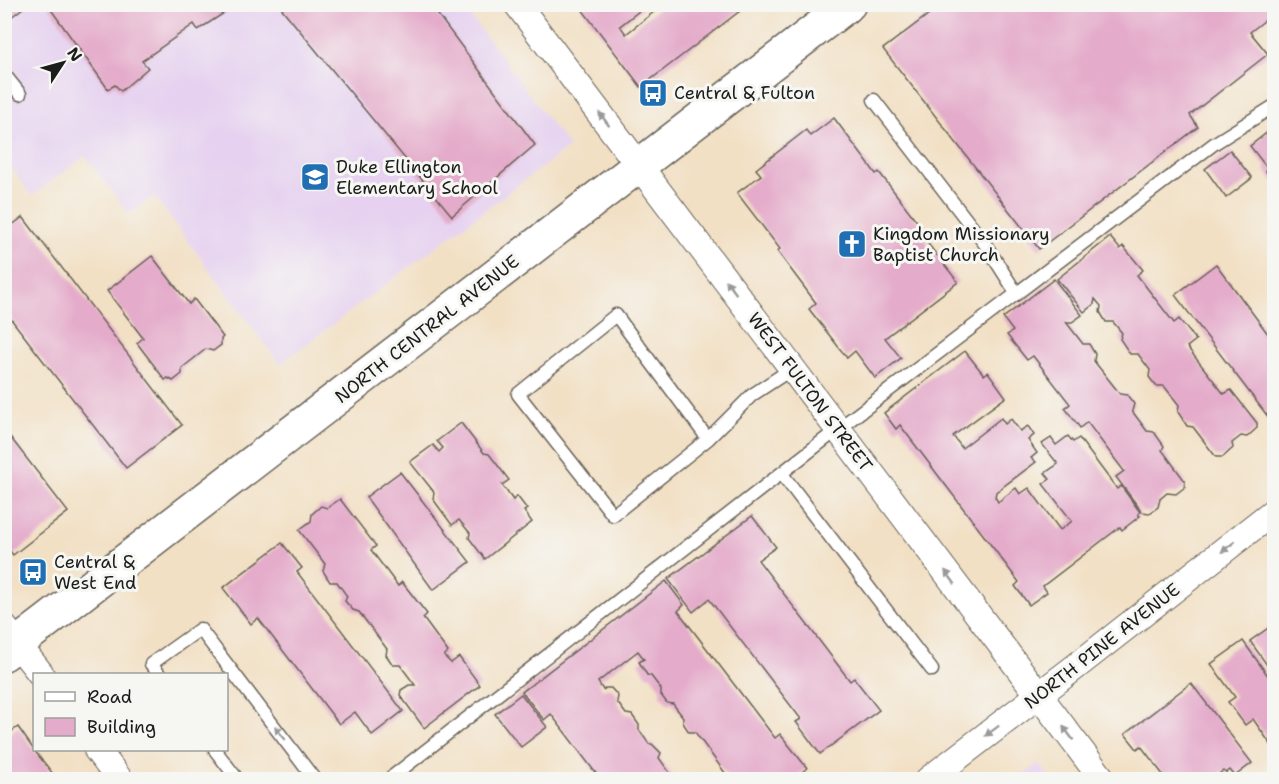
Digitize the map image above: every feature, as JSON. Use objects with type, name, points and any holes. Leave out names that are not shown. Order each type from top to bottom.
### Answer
[{"type":"street","name":"WEST FULTON STREET","points":[[517,4],[1103,780]]},
{"type":"street","name":"NORTH CENTRAL AVENUE","points":[[9,641],[639,166],[849,4]]},
{"type":"street","name":"NORTH PINE AVENUE","points":[[928,780],[1275,511]]},
{"type":"street","points":[[9,641],[39,673]]},
{"type":"street","points":[[98,751],[120,780]]},
{"type":"lane","points":[[4,74],[20,94]]},
{"type":"lane","points":[[874,100],[985,244],[1017,294]]},
{"type":"lane","points":[[388,780],[838,429],[1215,143],[1275,106]]},
{"type":"lane","points":[[708,439],[616,315],[519,394],[613,515],[708,439],[752,395],[793,368]]},
{"type":"lane","points":[[782,474],[932,670]]},
{"type":"lane","points":[[158,673],[151,664],[200,629],[315,780]]},
{"type":"lane","points":[[216,751],[238,780]]},
{"type":"shaded area","name":"Duke Ellington Elementary School","points":[[5,4],[462,5],[569,147],[280,364],[154,196],[129,214],[85,156],[32,196],[5,159]]},
{"type":"shaded area","points":[[1039,763],[1051,779],[1018,779]]},
{"type":"building","points":[[4,4],[28,4],[6,21]]},
{"type":"building","points":[[47,4],[238,4],[198,30],[194,24],[142,61],[148,68],[121,91],[115,85],[108,89]]},
{"type":"building","points":[[286,4],[430,4],[535,145],[452,216],[282,9]]},
{"type":"building","points":[[586,4],[648,4],[620,26],[626,34],[664,4],[749,4],[641,87],[581,8]]},
{"type":"building","points":[[941,5],[1274,5],[1274,13],[1250,32],[1268,54],[1190,115],[1198,127],[1039,249],[883,49]]},
{"type":"building","name":"Kingdom Missionary Baptist Church","points":[[834,118],[876,174],[879,172],[929,237],[925,240],[958,282],[885,338],[901,358],[875,378],[855,351],[847,358],[809,309],[816,303],[777,251],[780,249],[737,193],[761,175],[756,169],[806,130],[810,136]]},
{"type":"building","points":[[1274,127],[1274,183],[1265,170],[1267,168],[1250,146]]},
{"type":"building","points":[[1230,150],[1252,178],[1226,198],[1205,169]]},
{"type":"building","points":[[23,217],[182,425],[126,468],[4,310],[4,231]]},
{"type":"building","points":[[1110,237],[1120,249],[1123,246],[1143,270],[1137,275],[1174,323],[1179,319],[1196,340],[1187,347],[1224,394],[1231,390],[1257,423],[1257,428],[1247,437],[1241,436],[1232,443],[1233,448],[1223,457],[1216,457],[1193,427],[1187,426],[1178,412],[1179,405],[1164,386],[1156,386],[1149,377],[1150,370],[1138,354],[1130,354],[1120,339],[1122,333],[1113,322],[1106,322],[1100,312],[1101,306],[1095,299],[1094,304],[1084,312],[1057,279]]},
{"type":"building","points":[[152,256],[189,304],[194,299],[223,337],[221,345],[213,351],[206,349],[182,368],[182,374],[173,381],[168,378],[165,380],[137,343],[143,338],[107,291]]},
{"type":"building","points":[[1216,264],[1274,342],[1274,415],[1269,418],[1175,295]]},
{"type":"building","points":[[1054,279],[1082,315],[1072,322],[1066,322],[1083,344],[1089,344],[1095,354],[1094,361],[1120,394],[1127,395],[1134,404],[1132,411],[1147,431],[1154,432],[1164,446],[1162,450],[1185,481],[1185,487],[1176,494],[1167,493],[1160,499],[1158,507],[1150,513],[1142,512],[1116,477],[1124,471],[1087,422],[1080,428],[1065,408],[1070,404],[1033,356],[1027,360],[1007,335],[1013,331],[1003,318]]},
{"type":"building","points":[[965,351],[984,375],[988,372],[1006,397],[953,436],[962,448],[1001,418],[1005,424],[1011,419],[1020,431],[1028,426],[1034,435],[1028,440],[1037,453],[1031,458],[1036,462],[996,492],[995,497],[998,502],[1016,488],[1020,494],[1029,488],[1060,530],[1072,521],[1043,484],[1050,479],[1045,473],[1058,464],[1042,444],[1051,438],[1056,445],[1068,436],[1073,442],[1079,438],[1117,489],[1121,486],[1140,512],[1138,514],[1140,516],[1122,530],[1120,527],[1043,586],[1047,592],[1029,605],[1015,586],[1019,582],[900,425],[896,429],[884,413]]},
{"type":"building","points":[[461,423],[509,480],[502,485],[513,500],[517,496],[527,509],[524,511],[532,522],[485,559],[469,538],[470,533],[459,520],[452,525],[433,499],[434,492],[410,462],[433,445],[439,452],[443,448],[437,441]]},
{"type":"building","points":[[4,429],[68,512],[13,555],[4,543]]},
{"type":"building","points":[[400,472],[470,562],[433,590],[366,497]]},
{"type":"building","points":[[340,499],[376,546],[371,550],[398,586],[402,582],[427,614],[423,618],[448,652],[444,656],[451,663],[459,657],[480,685],[424,728],[400,695],[401,690],[409,685],[415,685],[400,665],[393,665],[386,655],[387,649],[359,612],[353,610],[345,601],[347,596],[337,582],[330,582],[323,571],[325,564],[299,530],[311,521],[312,514],[321,506],[327,508]]},
{"type":"building","points":[[752,516],[776,547],[758,560],[850,681],[854,678],[879,710],[820,754],[796,722],[801,719],[709,599],[693,612],[668,579]]},
{"type":"building","points":[[282,543],[302,568],[297,572],[403,711],[372,735],[355,712],[339,724],[258,618],[251,624],[223,588]]},
{"type":"building","points":[[666,581],[684,605],[678,611],[775,738],[780,734],[807,768],[792,780],[727,780],[728,777],[695,732],[689,732],[683,723],[683,717],[673,704],[667,703],[661,695],[661,689],[651,676],[647,675],[639,662],[644,659],[638,651],[598,682],[603,690],[611,688],[618,696],[617,702],[626,714],[632,715],[649,744],[661,753],[659,758],[675,780],[601,780],[551,714],[544,720],[522,692]]},
{"type":"building","points":[[1274,624],[1274,675],[1250,641]]},
{"type":"building","points":[[1243,641],[1274,684],[1274,749],[1253,719],[1245,725],[1228,702],[1235,697],[1211,664]]},
{"type":"building","points":[[1191,683],[1252,763],[1235,776],[1230,770],[1226,773],[1223,771],[1214,778],[1216,780],[1167,780],[1141,746],[1137,749],[1125,734]]},
{"type":"building","points":[[521,694],[547,727],[521,747],[495,714]]},
{"type":"building","points":[[18,727],[33,751],[58,780],[4,780],[4,737]]},
{"type":"place","name":"Central & Fulton","points":[[653,93]]},
{"type":"place","name":"Duke Ellington Elementary School","points":[[315,177]]},
{"type":"place","name":"Kingdom Missionary Baptist Church","points":[[852,244]]},
{"type":"place","name":"Central & West End","points":[[33,572]]}]
